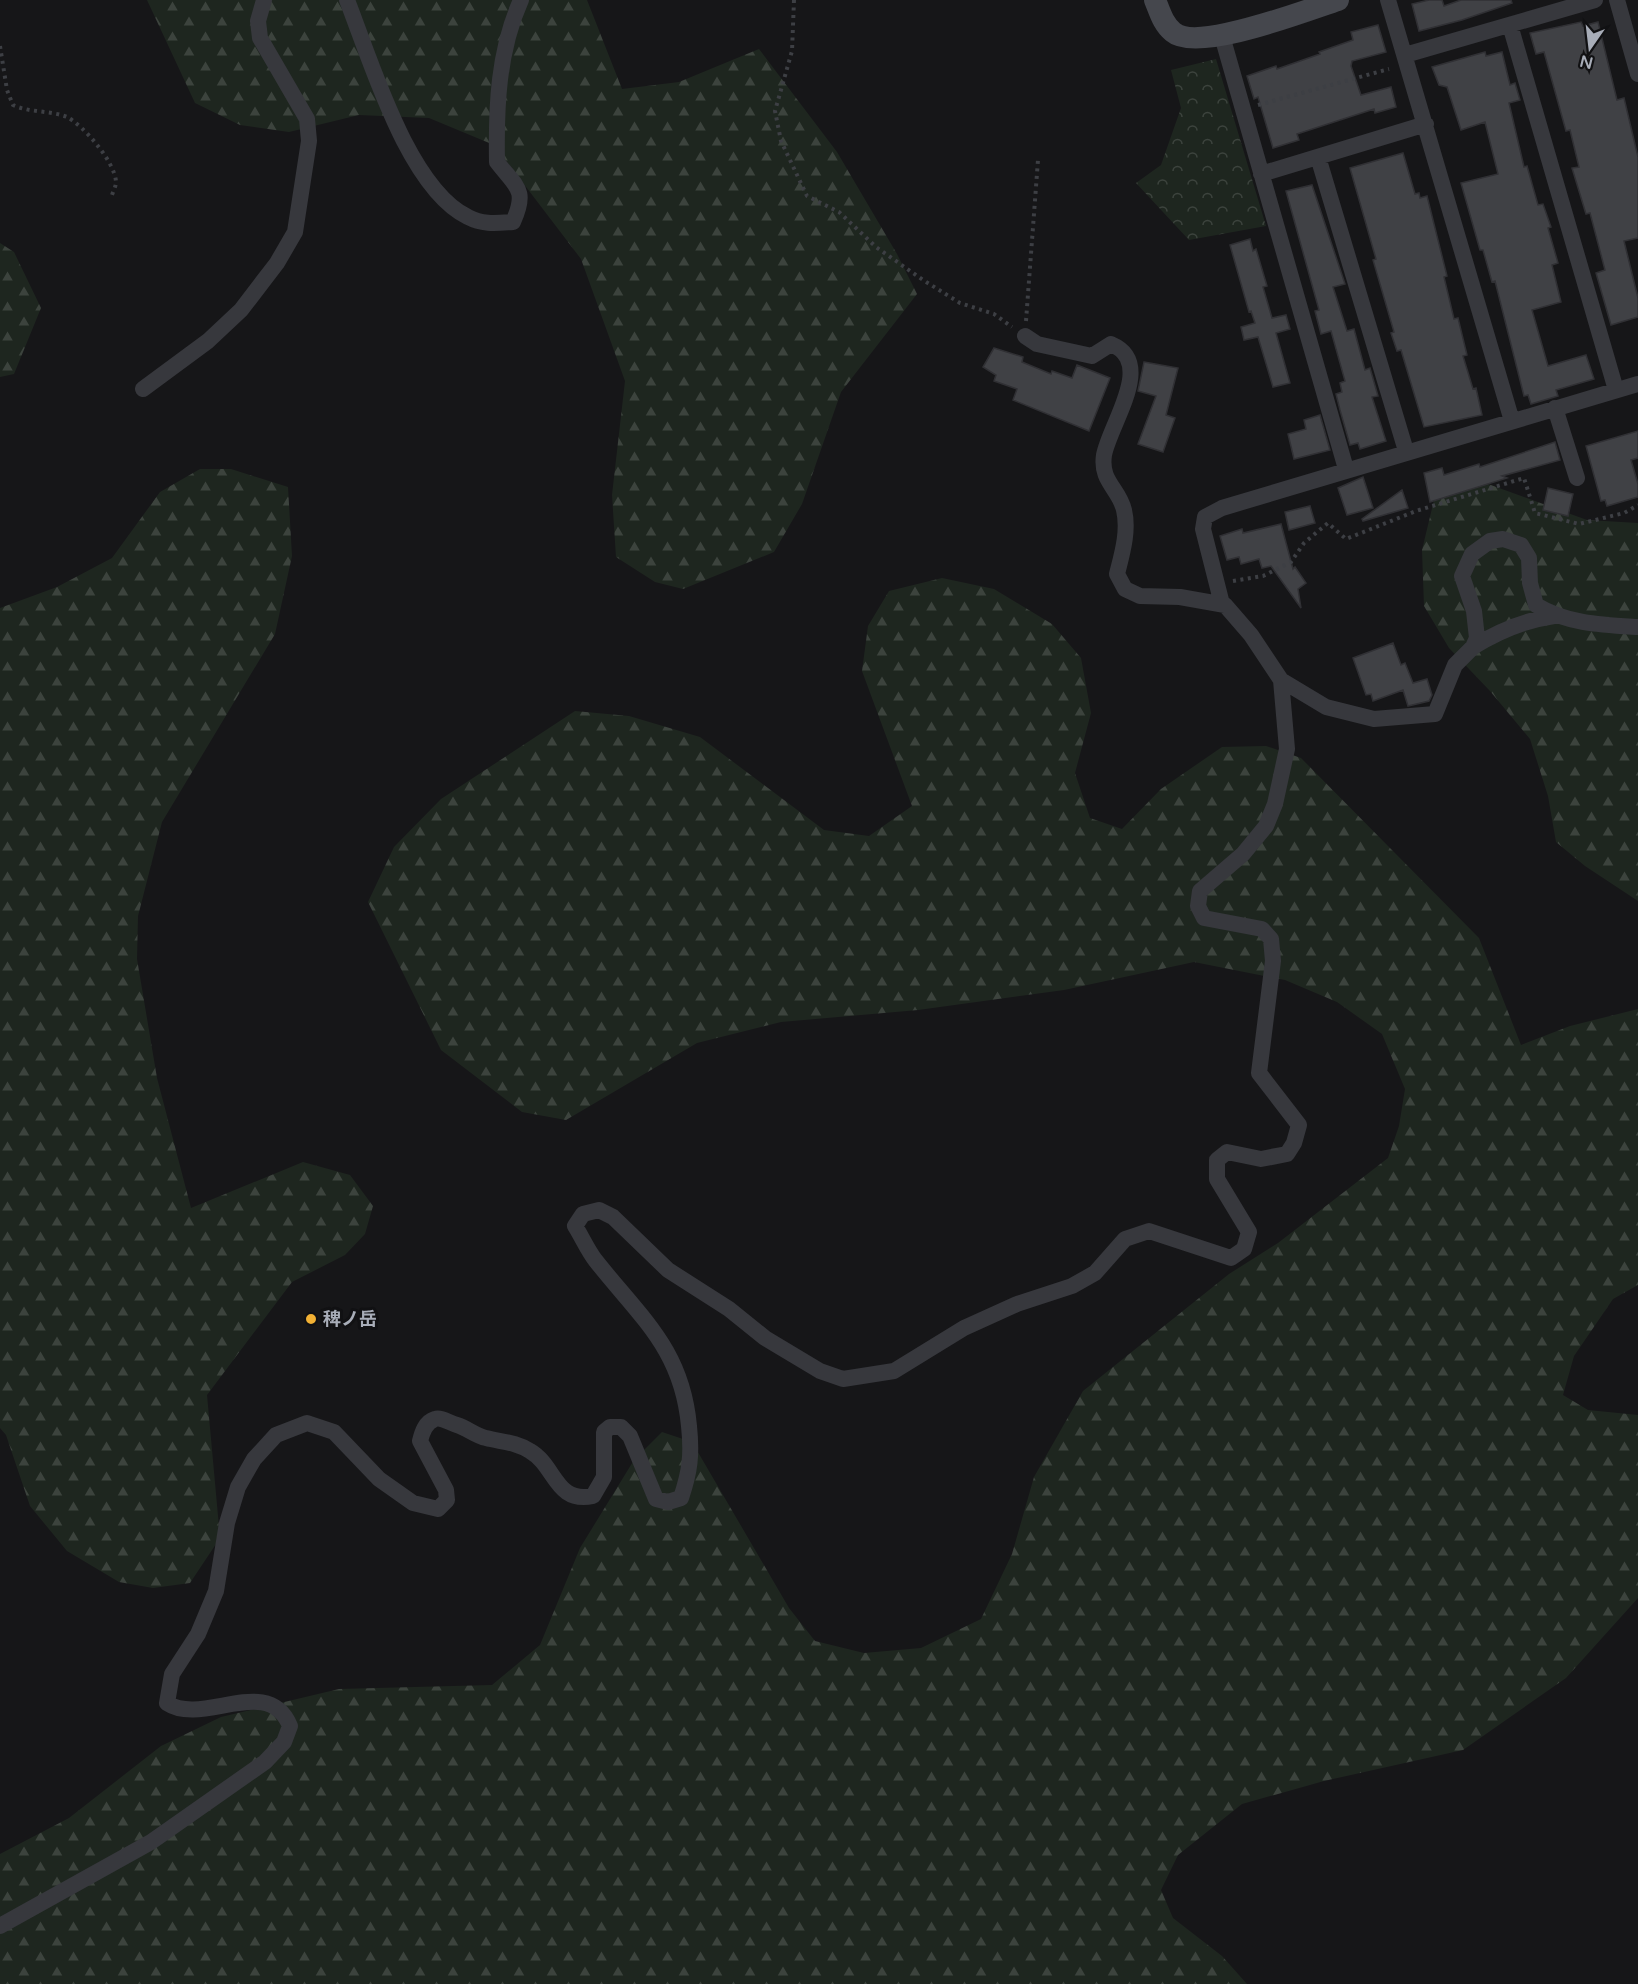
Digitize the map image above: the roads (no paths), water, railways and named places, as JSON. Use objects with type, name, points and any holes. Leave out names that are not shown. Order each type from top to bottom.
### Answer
[{"type":"street","points":[[143,389],[208,341],[241,310],[277,263],[295,232],[309,141],[307,118],[260,38],[258,21],[264,0]]},
{"type":"street","points":[[347,0],[407,146],[428,183],[467,217],[488,224],[513,222],[521,204],[519,187],[497,162],[496,116],[499,78],[510,28],[521,0]]},
{"type":"street","points":[[1155,0],[1164,22],[1174,34],[1190,39],[1222,36],[1338,0]]},
{"type":"street","points":[[1388,0],[1512,422]]},
{"type":"street","points":[[1406,59],[1595,0]]},
{"type":"street","points":[[1617,0],[1638,74]]},
{"type":"street","points":[[1510,25],[1616,390]]},
{"type":"street","points":[[1222,36],[1346,470]]},
{"type":"street","points":[[1261,174],[1426,124]]},
{"type":"street","points":[[1318,157],[1406,451]]},
{"type":"street","points":[[1025,336],[1037,344],[1092,356],[1111,344],[1122,349],[1131,360],[1126,396],[1105,454],[1103,472],[1124,509],[1125,541],[1117,574],[1125,589],[1140,596],[1180,597],[1222,604]]},
{"type":"street","points":[[1638,384],[1222,507],[1205,517],[1203,529],[1222,604],[1251,635],[1281,680],[1326,707],[1374,719],[1435,714],[1455,665],[1473,648],[1490,636],[1537,618],[1554,616],[1600,625],[1638,627]]},
{"type":"street","points":[[1555,408],[1578,478]]},
{"type":"street","points":[[1473,648],[1477,638],[1473,611],[1462,576],[1472,554],[1490,540],[1503,538],[1521,545],[1528,558],[1530,583],[1536,605],[1554,616]]},
{"type":"street","points":[[0,1926],[151,1842],[265,1762],[284,1742],[290,1726],[286,1715],[274,1704],[242,1701],[177,1710],[167,1703],[172,1674],[198,1634],[216,1591],[227,1523],[238,1487],[254,1459],[276,1435],[307,1424],[334,1432],[379,1479],[413,1503],[438,1509],[447,1500],[446,1490],[420,1442],[423,1430],[431,1421],[438,1418],[484,1438],[516,1443],[533,1452],[567,1494],[579,1499],[593,1496],[604,1477],[604,1432],[610,1427],[621,1427],[630,1436],[657,1499],[668,1502],[681,1498],[692,1458],[688,1412],[680,1375],[665,1346],[595,1259],[575,1226],[583,1214],[599,1210],[613,1217],[668,1270],[729,1309],[765,1338],[820,1371],[843,1379],[894,1371],[964,1328],[1017,1304],[1072,1286],[1095,1273],[1125,1239],[1149,1231],[1231,1257],[1244,1249],[1249,1232],[1216,1179],[1217,1160],[1227,1152],[1261,1159],[1287,1154],[1294,1143],[1299,1125],[1259,1073],[1273,961],[1271,939],[1262,929],[1204,918],[1198,906],[1200,891],[1243,854],[1266,826],[1275,804],[1287,749],[1281,680]]},
{"type":"place","name":"稗ノ岳","points":[[311,1319]]}]
